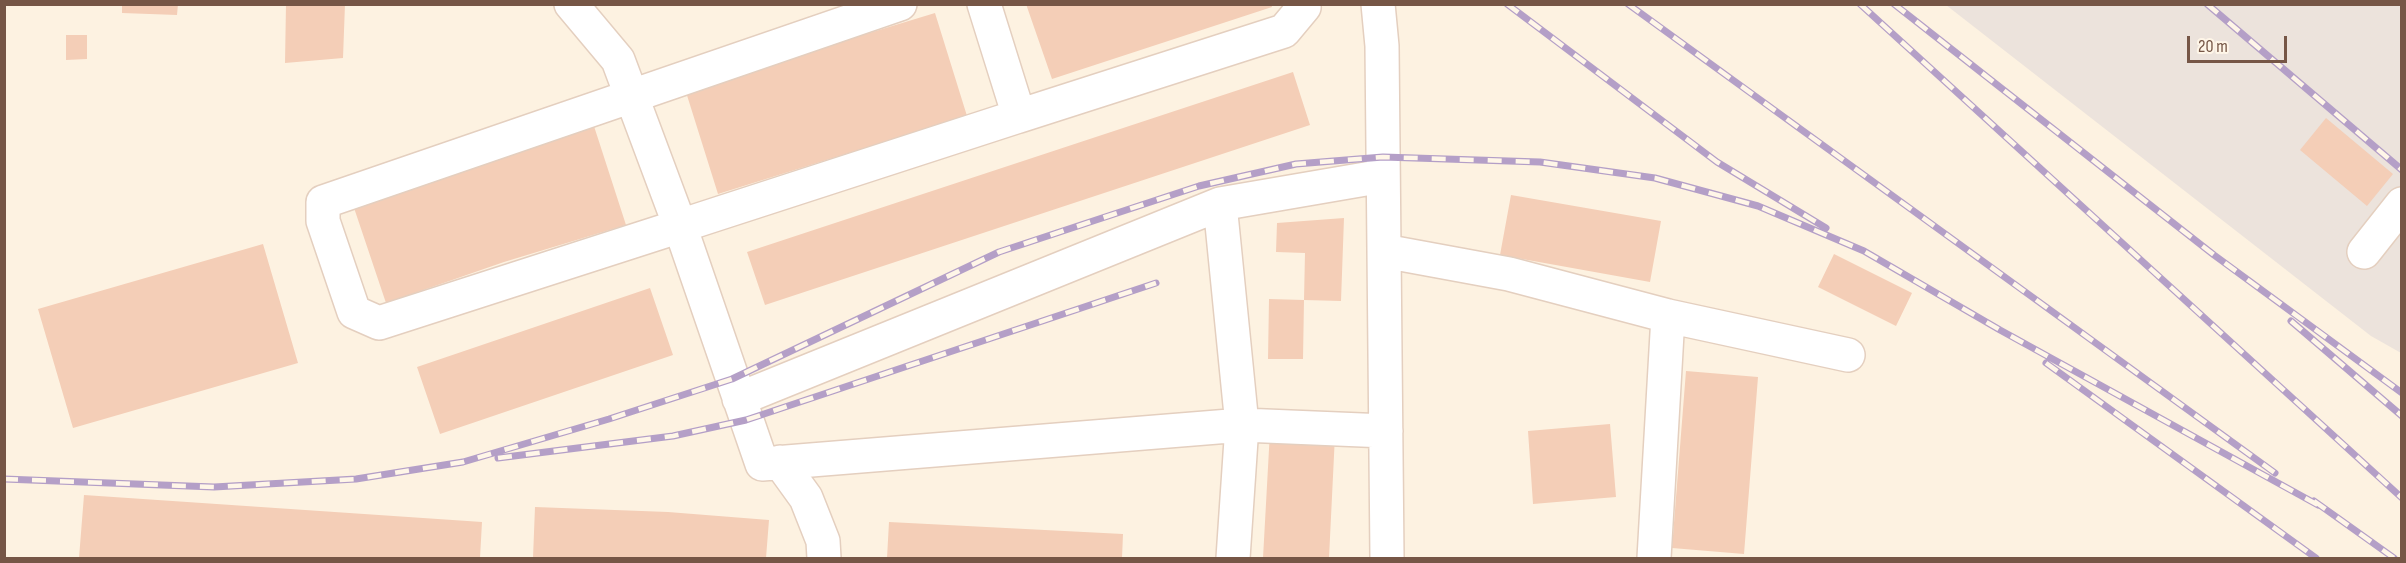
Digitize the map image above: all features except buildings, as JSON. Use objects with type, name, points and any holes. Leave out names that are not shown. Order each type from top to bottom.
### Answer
[{"type":"street","points":[[571,4],[618,60],[633,95],[762,464],[1242,425],[1386,431]]},
{"type":"street","points":[[900,4],[323,202],[323,221],[354,312],[379,323],[1284,31],[1304,7],[1303,4]]},
{"type":"street","points":[[984,4],[1019,117]]},
{"type":"street","points":[[1378,4],[1382,45],[1387,558]]},
{"type":"street","points":[[739,399],[1220,204],[1383,176]]},
{"type":"street","points":[[1220,204],[1242,425],[1233,558]]},
{"type":"street","points":[[2364,252],[2402,204]]},
{"type":"street","points":[[1384,251],[1509,274],[1668,316],[1848,355]]},
{"type":"street","points":[[1654,558],[1668,316]]},
{"type":"street","points":[[780,462],[806,498],[823,541],[824,558]]},
{"type":"shaded area","points":[[1946,5],[2401,5],[2401,353],[2371,336]]},
{"type":"railway","points":[[1507,4],[1717,162],[1826,228]]},
{"type":"railway","points":[[1628,4],[2275,473]]},
{"type":"railway","points":[[1860,4],[2402,498]]},
{"type":"railway","points":[[1894,4],[2214,255],[2402,393]]},
{"type":"railway","points":[[2207,4],[2402,170]]},
{"type":"railway","points":[[4,479],[214,487],[356,479],[463,462],[609,419],[732,379],[999,252],[1199,186],[1296,164],[1383,157],[1540,162],[1655,178],[1758,206],[1864,251],[2000,330],[2318,505]]},
{"type":"railway","points":[[498,458],[673,436],[746,420],[1156,283]]},
{"type":"railway","points":[[2291,321],[2402,416]]},
{"type":"railway","points":[[2046,363],[2316,558]]},
{"type":"railway","points":[[2314,501],[2394,558]]}]
